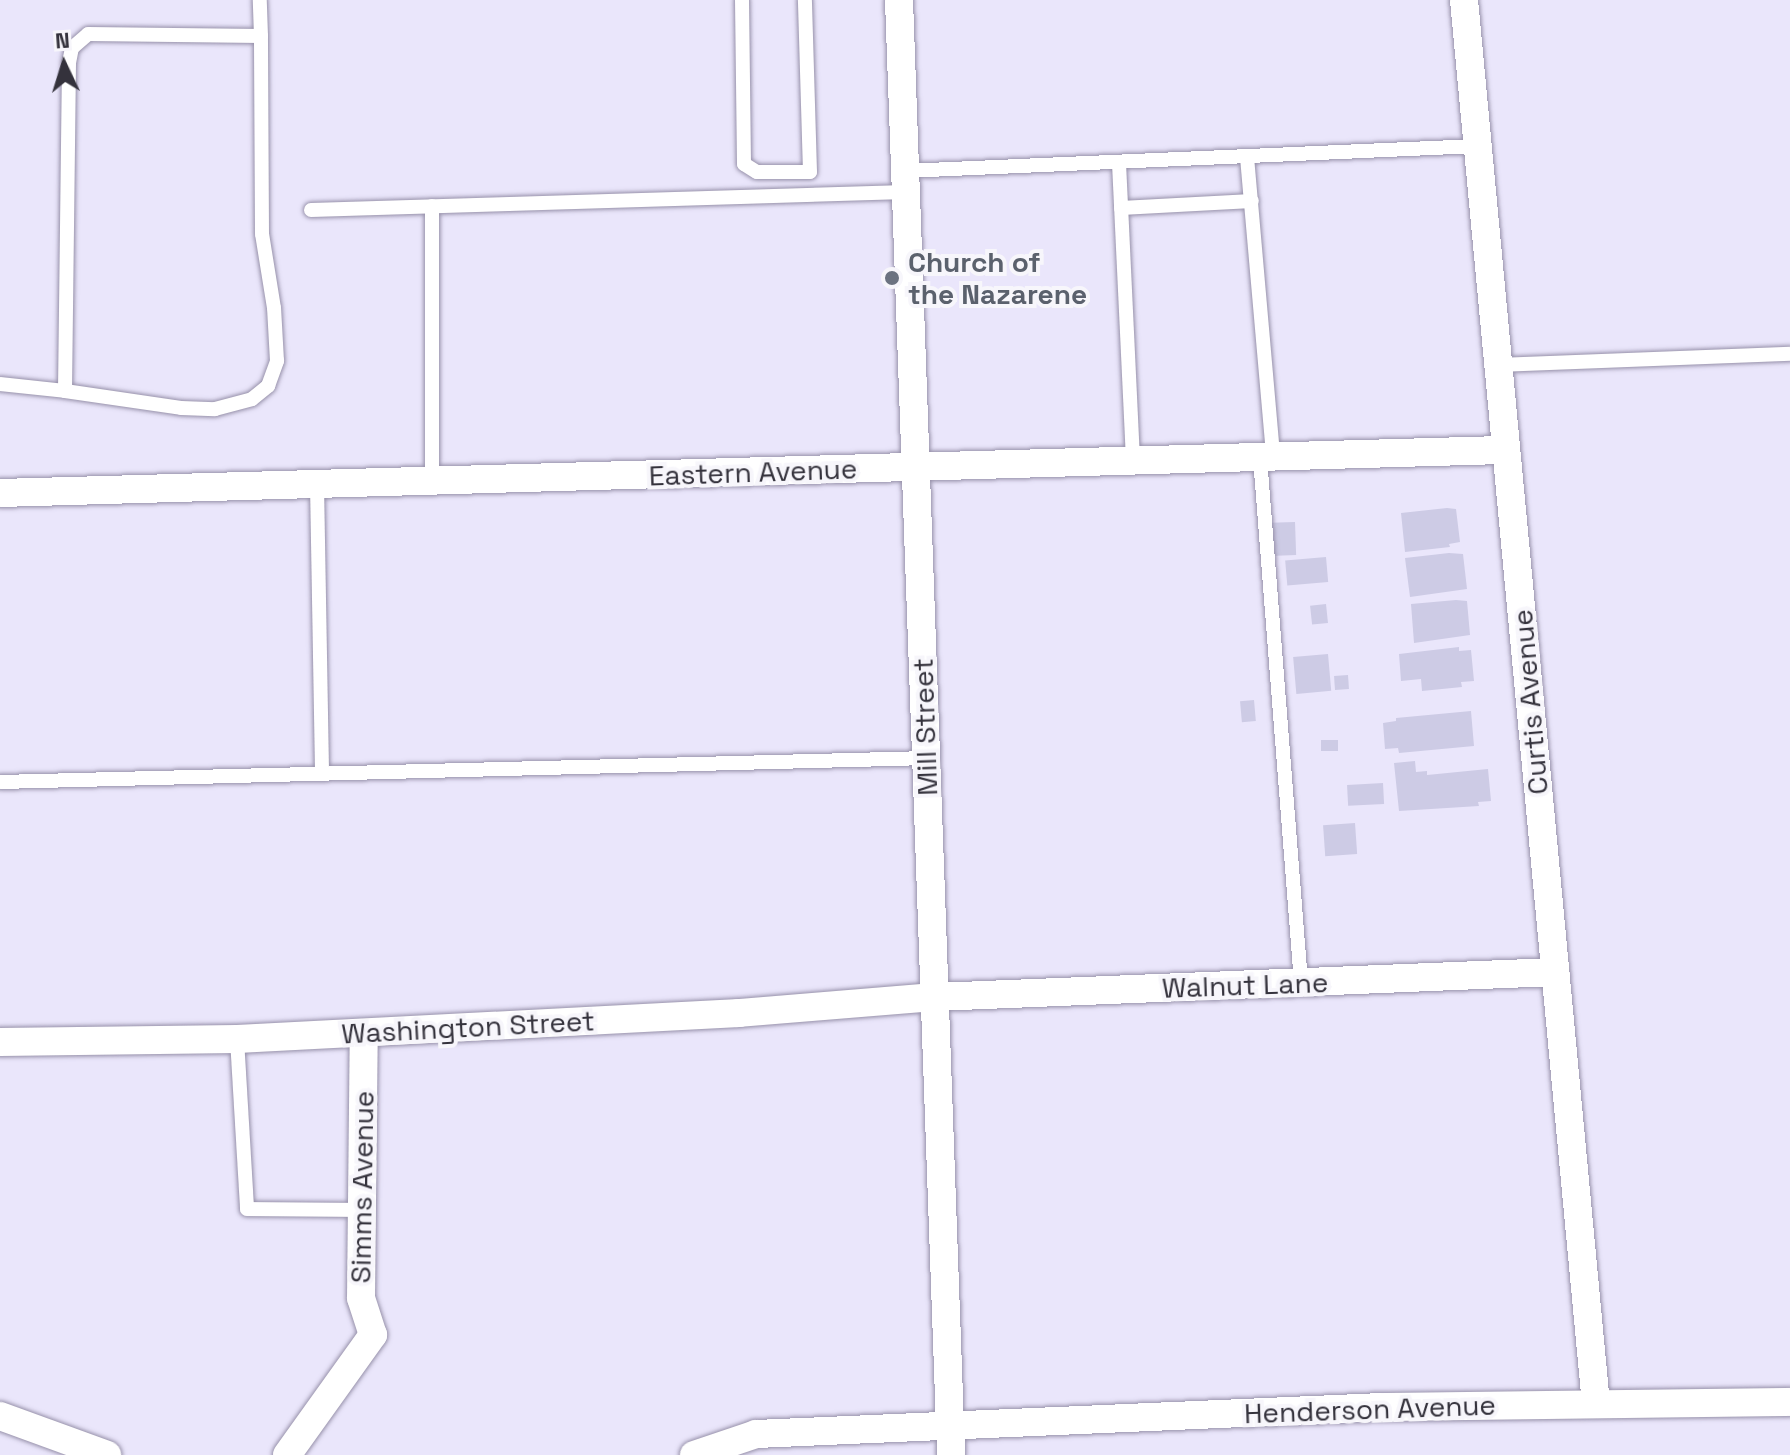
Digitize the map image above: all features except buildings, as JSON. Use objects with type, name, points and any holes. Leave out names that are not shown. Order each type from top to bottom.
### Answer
[{"type":"street","name":"Mill Street","points":[[899,0],[951,1442]]},
{"type":"street","name":"Curtis Avenue","points":[[1464,0],[1596,1404]]},
{"type":"street","name":"Eastern Avenue","points":[[0,493],[1506,450]]},
{"type":"street","name":"Walnut Lane","points":[[935,997],[1555,972]]},
{"type":"street","name":"Washington Street","points":[[0,1042],[237,1039],[364,1033],[739,1013],[935,997]]},
{"type":"street","name":"Simms Avenue","points":[[287,1455],[373,1335],[361,1298],[364,1033]]},
{"type":"street","name":"Henderson Avenue","points":[[694,1455],[756,1434],[951,1442],[1381,1407],[1790,1402]]},
{"type":"street","points":[[0,1416],[107,1455]]},
{"type":"lane","points":[[0,384],[181,408],[215,409],[252,399],[268,386],[277,361],[274,308],[262,234],[260,0]]},
{"type":"lane","points":[[742,0],[744,164],[757,172],[810,172],[805,0]]},
{"type":"lane","points":[[65,391],[69,63],[72,48],[88,34],[261,36]]},
{"type":"lane","points":[[311,210],[906,182],[1119,163],[1478,146]]},
{"type":"lane","points":[[1247,157],[1301,982]]},
{"type":"lane","points":[[1119,163],[1133,461]]},
{"type":"lane","points":[[1121,208],[1252,201]]},
{"type":"lane","points":[[432,206],[432,481]]},
{"type":"lane","points":[[1498,365],[1790,354]]},
{"type":"lane","points":[[317,484],[322,774]]},
{"type":"lane","points":[[0,782],[926,758]]},
{"type":"lane","points":[[237,1039],[247,1209],[361,1210]]},
{"type":"place","name":"Church of the Nazarene","points":[[892,278]]}]
